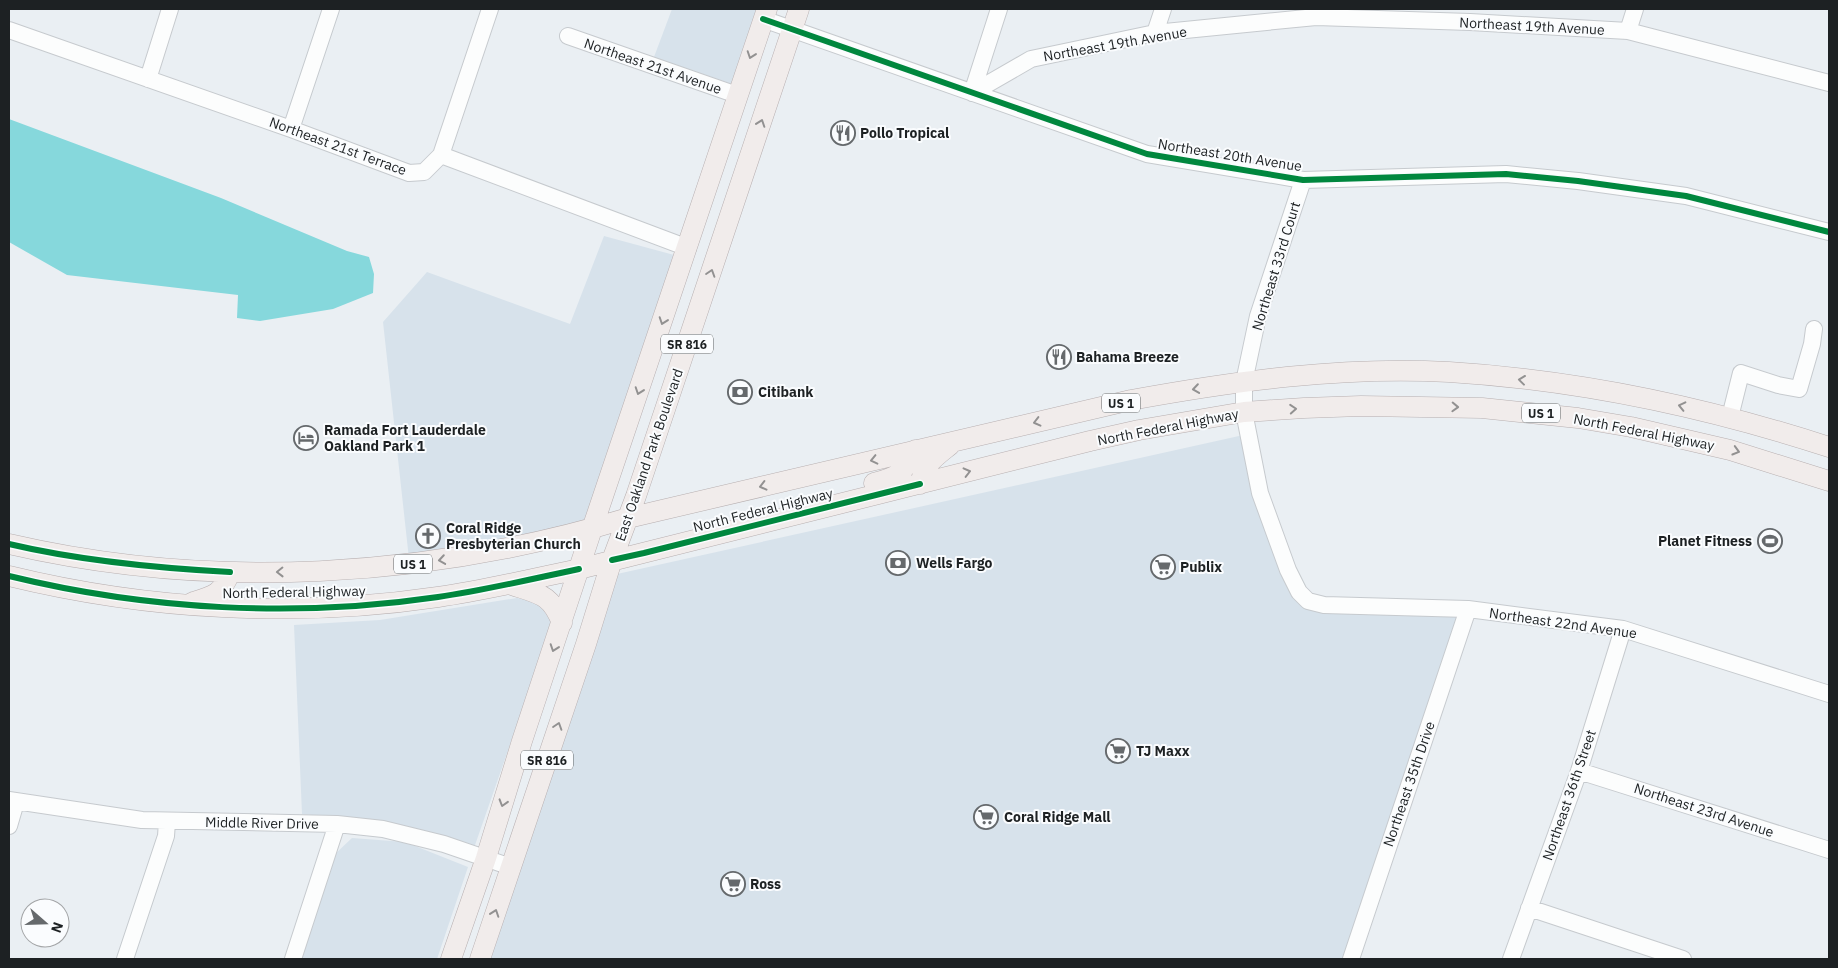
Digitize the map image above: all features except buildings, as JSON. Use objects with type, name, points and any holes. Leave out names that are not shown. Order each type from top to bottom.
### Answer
[{"type":"main road","name":"East Oakland Park Boulevard","points":[[480,959],[798,9]]},
{"type":"main road","name":"SR 816","points":[[451,959],[486,858],[522,741],[592,529],[765,14]]},
{"type":"main road","points":[[685,256],[686,281],[692,290],[703,296]]},
{"type":"main road","name":"North Federal Highway","points":[[9,544],[85,559],[124,564],[230,572],[288,572],[400,566],[501,550],[592,529],[628,518],[1131,400],[1244,382],[1287,377],[1368,372],[1448,372],[1552,383],[1610,392],[1730,417],[1829,447]]},
{"type":"main road","name":"North Federal Highway","points":[[9,576],[59,587],[142,600],[241,608],[341,607],[437,597],[508,585],[644,554],[1130,432],[1244,412],[1356,406],[1482,408],[1578,418],[1679,437],[1730,450],[1829,480]]},
{"type":"main road","points":[[1679,437],[1686,428],[1698,421],[1730,417]]},
{"type":"main road","points":[[920,484],[922,474],[929,462],[955,441]]},
{"type":"main road","points":[[838,504],[851,489],[895,477],[905,469],[916,450]]},
{"type":"main road","points":[[186,604],[214,596],[225,585],[230,572]]},
{"type":"main road","points":[[508,585],[542,594],[557,610],[562,623]]},
{"type":"street","points":[[148,79],[170,9]]},
{"type":"street","points":[[291,129],[330,9]]},
{"type":"street","points":[[490,9],[441,154],[685,256]]},
{"type":"street","points":[[972,93],[1000,9]]},
{"type":"street","points":[[1155,33],[1163,9]]},
{"type":"street","points":[[1628,31],[1635,9]]},
{"type":"street","name":"Northeast 19th Avenue","points":[[972,93],[1031,59],[1155,33],[1318,13],[1472,16],[1628,31],[1829,83]]},
{"type":"street","name":"Northeast 20th Avenue","points":[[765,14],[792,29],[1147,154],[1303,180],[1506,174],[1578,181],[1686,196],[1829,232]]},
{"type":"street","name":"Northeast 21st Terrace","points":[[9,30],[291,129],[408,173],[424,172],[441,154]]},
{"type":"street","name":"Northeast 21st Avenue","points":[[568,36],[737,95]]},
{"type":"street","name":"Northeast 33rd Court","points":[[1303,180],[1258,316],[1244,382],[1244,412],[1260,493],[1279,548],[1299,592],[1308,601],[1317,604]]},
{"type":"street","points":[[1730,417],[1741,373],[1778,385],[1798,389],[1812,344],[1814,329]]},
{"type":"street","name":"Northeast 22nd Avenue","points":[[1317,604],[1338,607],[1468,609],[1623,629],[1829,694]]},
{"type":"street","name":"Northeast 35th Drive","points":[[1351,959],[1468,609]]},
{"type":"street","name":"Northeast 36th Street","points":[[1512,959],[1579,771],[1623,629]]},
{"type":"street","name":"Northeast 23rd Avenue","points":[[1579,771],[1829,850]]},
{"type":"street","points":[[9,826],[12,801]]},
{"type":"street","name":"Middle River Drive","points":[[12,801],[167,822],[337,824],[383,829],[444,844],[511,867]]},
{"type":"street","points":[[125,959],[166,836],[167,822]]},
{"type":"street","points":[[293,959],[337,824]]},
{"type":"street","points":[[1529,908],[1683,959]]},
{"type":"shaded area","points":[[672,9],[757,9],[732,84],[654,57]]},
{"type":"shaded area","points":[[604,236],[674,255],[586,522],[409,559],[383,322],[427,272],[570,324]]},
{"type":"shaded area","points":[[1248,434],[1301,605],[1468,609],[1350,959],[483,959],[617,574]]},
{"type":"shaded area","points":[[517,598],[539,602],[552,624],[474,848],[372,821],[302,814],[294,625],[380,620]]},
{"type":"shaded area","points":[[352,838],[405,842],[468,867],[437,959],[300,959],[334,855]]},
{"type":"water","points":[[9,119],[221,198],[347,251],[369,257],[374,274],[373,293],[333,309],[260,321],[237,318],[238,295],[67,275],[9,242]]},
{"type":"cycle path","points":[[763,19],[1147,154],[1303,180],[1506,174],[1578,181],[1686,196],[1829,232]]},
{"type":"cycle path","points":[[612,560],[920,484]]},
{"type":"cycle path","points":[[9,544],[63,555],[118,563],[230,572]]},
{"type":"cycle path","points":[[9,576],[115,597],[168,603],[277,609],[384,604],[438,597],[579,569]]},
{"type":"place","name":"Pollo Tropical","points":[[843,133]]},
{"type":"place","name":"Bahama Breeze","points":[[1059,357]]},
{"type":"place","name":"Citibank","points":[[740,392]]},
{"type":"place","name":"Ramada Fort Lauderdale Oakland Park 1","points":[[306,438]]},
{"type":"place","name":"Coral Ridge Presbyterian Church","points":[[428,536]]},
{"type":"place","name":"Planet Fitness","points":[[1770,541]]},
{"type":"place","name":"Wells Fargo","points":[[898,563]]},
{"type":"place","name":"Publix","points":[[1163,567]]},
{"type":"place","name":"TJ Maxx","points":[[1118,751]]},
{"type":"place","name":"Coral Ridge Mall","points":[[986,817]]},
{"type":"place","name":"Ross","points":[[733,884]]}]
